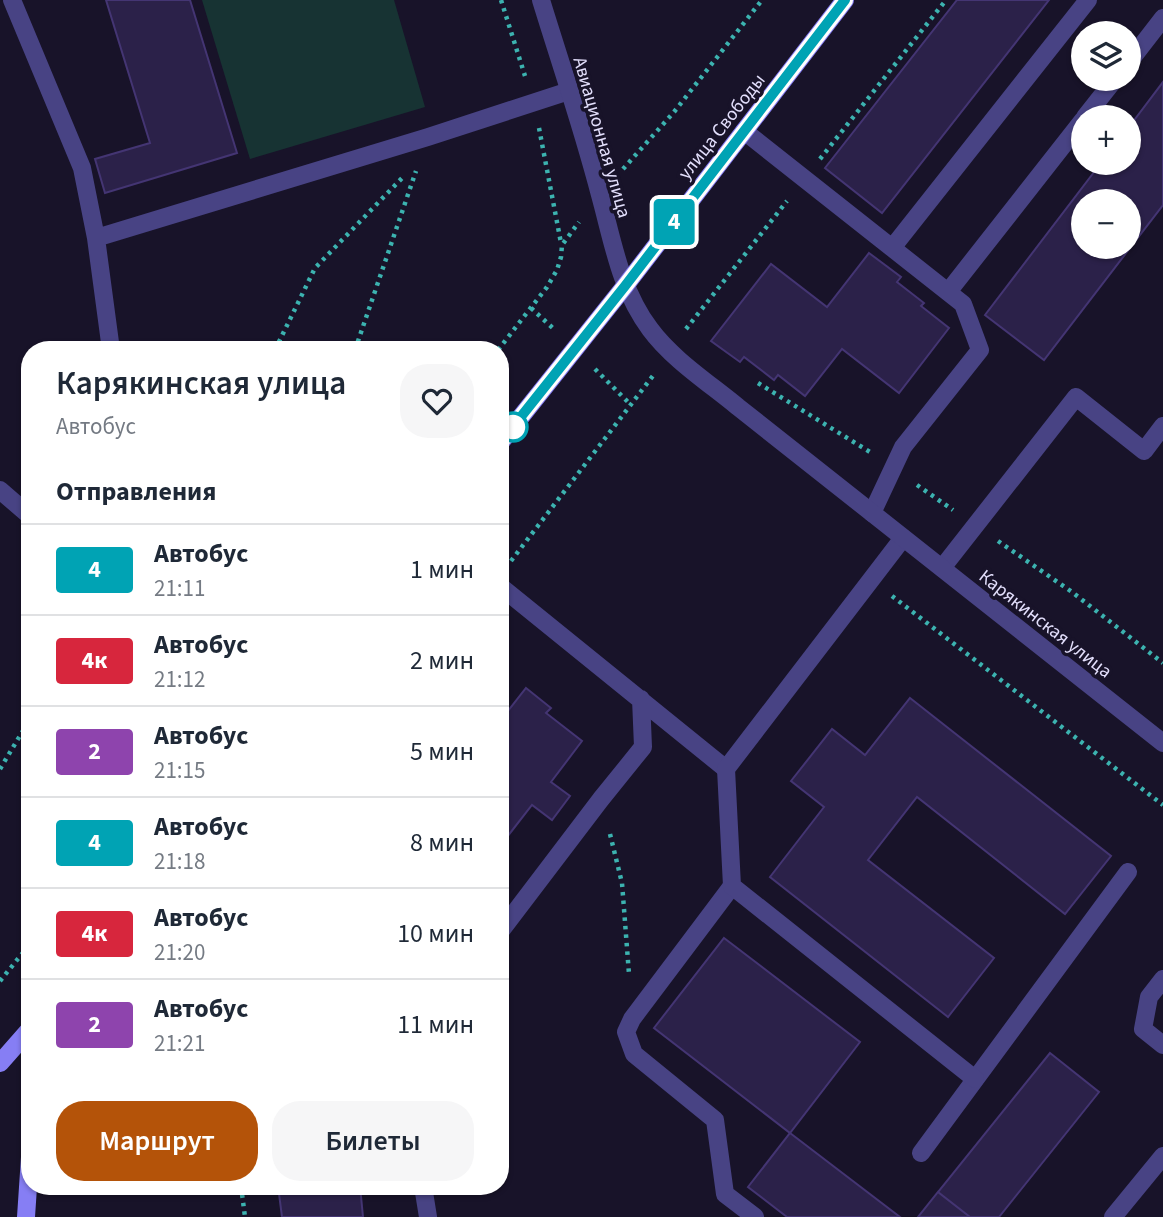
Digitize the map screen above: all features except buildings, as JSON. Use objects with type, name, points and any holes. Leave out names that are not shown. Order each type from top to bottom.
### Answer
[{"type":"main road","name":"улица Свободы","points":[[509,432],[845,0]]},
{"type":"main road","points":[[0,1063],[21,1039]]},
{"type":"main road","points":[[26,1217],[27,1195]]},
{"type":"street","points":[[12,0],[82,168],[96,238],[110,341]]},
{"type":"street","name":"Авиационная улица","points":[[541,0],[625,286]]},
{"type":"street","points":[[892,248],[1088,0]]},
{"type":"street","points":[[1141,46],[1163,18]]},
{"type":"street","points":[[96,238],[569,91]]},
{"type":"street","points":[[1094,105],[1105,91]]},
{"type":"street","points":[[744,131],[963,304],[980,350],[903,447],[872,513]]},
{"type":"street","points":[[948,292],[1071,135]]},
{"type":"street","name":"Карякинская улица","points":[[625,286],[651,331],[671,352],[1163,743]]},
{"type":"street","points":[[942,568],[1076,397],[1144,451],[1163,426]]},
{"type":"street","points":[[0,490],[21,508]]},
{"type":"street","points":[[755,1217],[736,1211],[725,1194],[715,1120],[634,1054],[626,1032],[632,1019],[732,886],[726,769],[903,538]]},
{"type":"street","points":[[509,593],[726,769]]},
{"type":"street","points":[[509,920],[643,747],[641,699]]},
{"type":"street","points":[[921,1153],[1128,872]]},
{"type":"street","points":[[732,886],[975,1079]]},
{"type":"street","points":[[1163,979],[1149,997],[1143,1029],[1163,1045]]},
{"type":"street","points":[[1113,1217],[1163,1156]]},
{"type":"street","points":[[424,1195],[428,1217]]},
{"type":"path","points":[[358,341],[428,137]]},
{"type":"path","points":[[279,341],[315,268],[421,158]]},
{"type":"path","points":[[509,564],[690,324],[696,334]]},
{"type":"path","points":[[747,376],[864,449],[975,525],[1072,592],[1163,663]]},
{"type":"path","points":[[872,580],[1163,804]]},
{"type":"path","points":[[0,769],[21,734]]},
{"type":"path","points":[[601,799],[622,883],[632,1019]]},
{"type":"path","points":[[0,981],[21,955]]},
{"type":"path","points":[[242,1195],[245,1217]]},
{"type":"green space","points":[[202,0],[394,0],[425,107],[250,159]]},
{"type":"bus line","name":"4","points":[[509,432],[845,0]]}]
